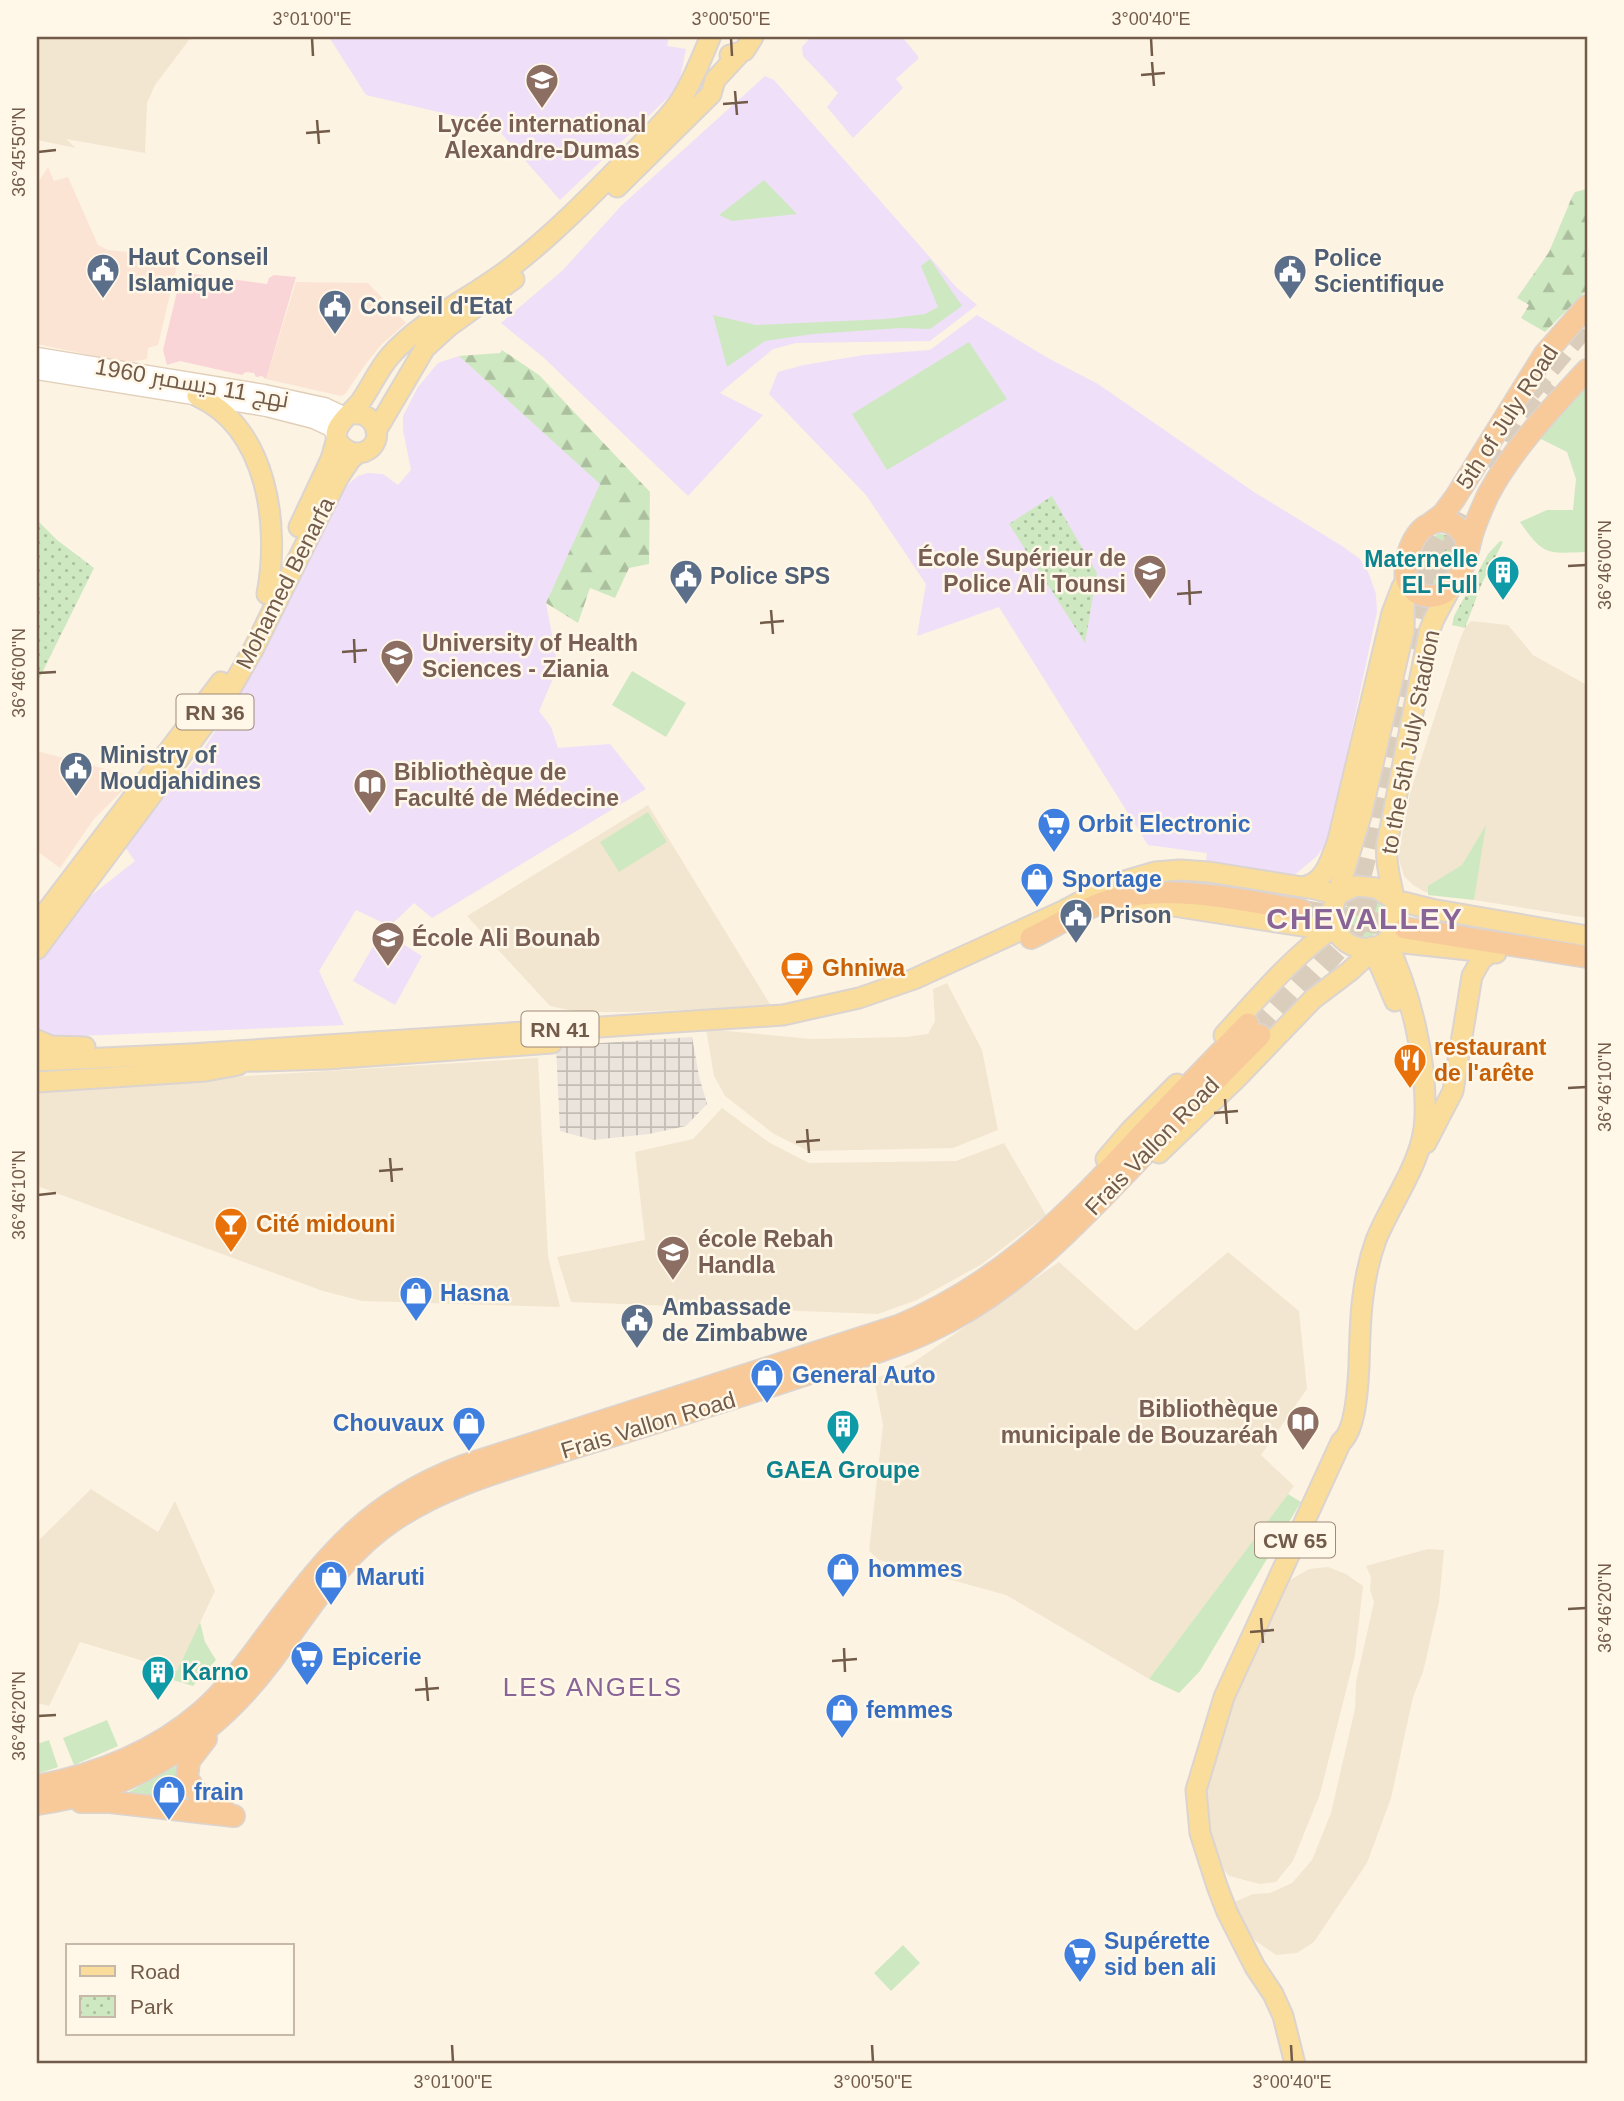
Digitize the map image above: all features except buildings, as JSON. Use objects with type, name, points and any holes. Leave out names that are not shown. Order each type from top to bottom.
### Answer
[{"type":"highway","name":"5th of July Road","points":[[1426,526],[1443,514],[1482,457],[1537,364],[1587,306]]},
{"type":"highway","name":"5th of July Road","points":[[1468,548],[1481,509],[1497,480],[1530,434],[1587,370]]},
{"type":"highway","points":[[1440,521],[1453,524],[1465,534],[1468,548],[1461,572],[1451,587],[1438,596],[1423,596],[1411,587],[1405,577],[1410,550],[1426,526],[1440,521]]},
{"type":"highway","points":[[1063,911],[1113,890],[1163,881],[1219,884],[1302,899]]},
{"type":"highway","points":[[1031,938],[1104,902],[1137,894],[1302,899]]},
{"type":"highway","points":[[1400,906],[1508,930],[1587,943]]},
{"type":"highway","points":[[1400,906],[1587,957]]},
{"type":"highway","name":"Frais Vallon Road","points":[[37,1805],[97,1790],[143,1772],[177,1752],[225,1713],[264,1671],[341,1567],[383,1528],[418,1505],[487,1475],[703,1409],[914,1339],[958,1317],[991,1296],[1057,1234],[1254,1029]]},
{"type":"highway","name":"Frais Vallon Road","points":[[37,1786],[72,1779],[123,1761],[149,1748],[192,1720],[241,1670],[298,1594],[341,1543],[375,1513],[416,1487],[463,1466],[669,1401],[922,1316],[1057,1234]]},
{"type":"highway","points":[[37,1805],[110,1802],[234,1816],[198,1794],[187,1777],[189,1761],[225,1713]]},
{"type":"main road","points":[[383,366],[377,386],[382,394],[393,393],[432,341],[567,236],[684,124],[711,94],[715,80],[749,46],[753,37]]},
{"type":"main road","points":[[710,38],[722,53],[740,53]]},
{"type":"main road","points":[[405,379],[369,449],[357,453],[345,449],[337,437],[338,425],[360,403],[383,366],[399,347],[426,324],[509,269],[562,225],[680,102],[700,65],[710,38]]},
{"type":"main road","name":"نهج 11 ديسمبر 1960","points":[[37,357],[264,394],[324,407],[346,416]]},
{"type":"main road","name":"نهج 11 ديسمبر 1960","points":[[37,370],[267,407],[305,416],[331,427],[337,437]]},
{"type":"main road","points":[[197,396],[216,405],[231,419],[248,444],[259,468],[271,532],[267,594]]},
{"type":"main road","points":[[346,416],[366,416],[376,431]]},
{"type":"main road","name":"Mohamed Benarfa","points":[[37,924],[217,688],[236,657],[324,475],[337,437]]},
{"type":"main road","name":"Mohamed Benarfa","points":[[37,949],[230,690],[258,641],[338,478],[357,453]]},
{"type":"main road","points":[[1405,577],[1404,630],[1362,816],[1332,912],[1333,928],[1339,937],[1352,946],[1379,944],[1587,962]]},
{"type":"main road","points":[[1302,899],[1318,881],[1338,840],[1392,613],[1405,577]]},
{"type":"main road","name":"to the 5th July Stadion","points":[[1400,906],[1386,859],[1387,844],[1428,638],[1433,619],[1451,587]]},
{"type":"main road","points":[[1063,911],[1114,884],[1172,870],[1209,872],[1302,899],[1337,895],[1348,888],[1366,886],[1382,890],[1400,906],[1587,936]]},
{"type":"main road","points":[[1031,938],[1104,910],[1133,904],[1167,905],[1315,928],[1333,928]]},
{"type":"main road","points":[[1057,1234],[1113,1195],[1199,1114],[1313,999],[1350,971],[1379,944],[1394,923],[1400,906]]},
{"type":"main road","name":"RN 41","points":[[37,1068],[250,1056],[783,1015],[859,998],[896,986],[1063,911]]},
{"type":"main road","points":[[1274,920],[1295,935],[1296,957]]},
{"type":"main road","points":[[1057,1234],[1130,1131],[1219,1041],[1296,957],[1333,928]]},
{"type":"main road","name":"RN 41","points":[[37,1055],[125,1048],[327,1059],[788,1025],[846,1014],[905,996],[1031,938]]},
{"type":"main road","points":[[1379,944],[1385,975],[1423,1077]]},
{"type":"main road","name":"CW 65","points":[[1295,2064],[1283,2016],[1227,1912],[1217,1886],[1199,1833],[1196,1790],[1224,1697],[1341,1442],[1348,1436],[1358,1389],[1361,1306],[1369,1261],[1390,1208],[1415,1161],[1425,1122],[1423,1077],[1417,1036],[1395,960],[1379,944]]},
{"type":"main road","points":[[1415,1161],[1453,1091],[1472,976],[1481,960],[1490,953]]},
{"type":"main road","points":[[1350,971],[1371,965],[1385,975]]},
{"type":"main road","points":[[37,1041],[62,1047],[125,1048]]},
{"type":"main road","name":"RN 41","points":[[37,1061],[169,1055],[250,1056]]},
{"type":"main road","name":"RN 41","points":[[37,1082],[205,1071],[250,1056]]},
{"type":"shaded area","points":[[37,37],[200,37],[189,40],[155,85],[147,103],[145,153],[66,139],[76,148],[37,140]]},
{"type":"shaded area","name":"Lycée international Alexandre-Dumas","points":[[329,37],[669,37],[667,46],[686,49],[678,88],[560,200],[494,125],[366,95]]},
{"type":"shaded area","points":[[811,37],[902,37],[918,56],[896,79],[903,88],[853,138],[827,107],[838,93],[803,56],[802,47]]},
{"type":"shaded area","points":[[765,76],[774,80],[956,287],[977,305],[930,341],[796,343],[773,349],[720,393],[763,415],[688,496],[543,357],[501,323],[562,271],[622,205]]},
{"type":"shaded area","name":"Haut Conseil Islamique","points":[[48,167],[54,181],[68,177],[98,245],[108,250],[179,257],[158,345],[148,348],[147,359],[131,362],[114,360],[37,344],[37,184]]},
{"type":"shaded area","points":[[193,274],[267,284],[269,278],[274,275],[296,277],[266,379],[262,376],[256,377],[254,373],[246,372],[242,375],[180,361],[167,365],[163,350],[180,279]]},
{"type":"shaded area","name":"Conseil d'Etat","points":[[296,282],[368,283],[406,323],[381,345],[341,396],[266,379]]},
{"type":"shaded area","name":"École Supérieur de Police Ali Tounsi","points":[[977,315],[1046,357],[1098,384],[1254,492],[1342,546],[1360,559],[1369,574],[1376,594],[1377,612],[1328,842],[1316,857],[1293,876],[1206,861],[1207,853],[1148,845],[999,607],[917,636],[926,584],[866,495],[769,394],[778,372],[864,355],[930,350]]},
{"type":"shaded area","name":"University of Health Sciences - Ziania","points":[[459,356],[601,484],[546,603],[558,667],[539,711],[551,727],[558,748],[610,744],[646,789],[432,918],[414,903],[390,926],[356,910],[319,971],[344,1025],[53,1037],[41,1033],[37,1030],[37,964],[83,902],[135,861],[125,847],[203,750],[259,663],[345,487],[358,476],[368,473],[383,474],[398,485],[411,470],[403,416],[418,387],[438,363]]},
{"type":"shaded area","points":[[1471,621],[1508,625],[1533,655],[1587,685],[1587,918],[1425,892],[1404,876],[1398,857],[1410,793],[1460,639]]},
{"type":"shaded area","name":"Ministry of Moudjahidines","points":[[37,751],[136,777],[94,819],[60,868],[37,851]]},
{"type":"shaded area","points":[[648,805],[771,1006],[578,1012],[550,1006],[467,916]]},
{"type":"shaded area","name":"École Ali Bounab","points":[[382,931],[422,956],[395,1005],[353,981]]},
{"type":"shaded area","points":[[947,983],[982,1050],[998,1130],[953,1148],[808,1151],[774,1134],[725,1096],[714,1076],[706,1029],[811,1039],[928,1034],[935,1021],[933,989]]},
{"type":"shaded area","points":[[692,1037],[707,1104],[686,1126],[649,1134],[593,1140],[560,1131],[556,1046]]},
{"type":"shaded area","points":[[538,1058],[548,1256],[560,1307],[362,1301],[323,1291],[37,1186],[37,1089]]},
{"type":"shaded area","points":[[722,1108],[770,1143],[809,1163],[956,1161],[1004,1143],[1046,1215],[982,1264],[917,1300],[878,1314],[571,1302],[557,1257],[645,1240],[635,1152],[693,1139]]},
{"type":"shaded area","points":[[1228,1252],[1299,1311],[1307,1389],[1261,1455],[1294,1486],[1149,1679],[1006,1595],[879,1560],[869,1551],[883,1425],[874,1379],[911,1364],[1059,1262],[1136,1331]]},
{"type":"shaded area","points":[[91,1489],[158,1532],[175,1501],[215,1591],[177,1671],[80,1642],[49,1706],[37,1703],[37,1542]]},
{"type":"shaded area","points":[[1428,1549],[1444,1550],[1439,1602],[1423,1672],[1413,1697],[1391,1798],[1367,1863],[1314,1942],[1297,1953],[1276,1955],[1256,1941],[1243,1927],[1232,1903],[1253,1894],[1270,1893],[1292,1883],[1312,1860],[1331,1813],[1355,1709],[1356,1682],[1374,1602],[1370,1590],[1371,1577],[1366,1566]]},
{"type":"shaded area","points":[[1328,1567],[1346,1574],[1363,1586],[1355,1655],[1320,1794],[1293,1861],[1276,1882],[1260,1884],[1229,1876],[1210,1852],[1202,1810],[1215,1753],[1248,1664],[1285,1583],[1309,1569]]},
{"type":"green space","points":[[764,180],[797,214],[732,221],[719,215]]},
{"type":"green space","points":[[1587,189],[1587,290],[1545,332],[1521,318],[1529,305],[1517,298],[1549,252],[1575,192]]},
{"type":"green space","points":[[930,259],[962,306],[930,329],[901,328],[813,334],[765,341],[727,367],[713,315],[756,325],[886,319],[925,314],[938,307],[921,266]]},
{"type":"green space","points":[[969,342],[1007,399],[887,470],[852,414]]},
{"type":"green space","points":[[502,350],[539,375],[650,492],[649,564],[629,568],[615,598],[590,588],[578,623],[546,603],[600,484],[459,356],[500,353]]},
{"type":"green space","points":[[1587,377],[1587,552],[1548,551],[1535,542],[1520,522],[1547,510],[1573,510],[1576,479],[1567,452],[1535,436]]},
{"type":"green space","points":[[1052,496],[1097,573],[1085,643],[1009,524]]},
{"type":"green space","points":[[37,520],[57,540],[94,568],[37,683]]},
{"type":"green space","points":[[1438,534],[1448,536],[1454,542],[1454,560],[1443,578],[1436,584],[1427,586],[1418,578],[1418,565],[1425,547]]},
{"type":"green space","points":[[1500,541],[1503,542],[1482,583],[1465,628],[1452,625],[1454,616],[1488,554]]},
{"type":"green space","points":[[632,671],[686,703],[666,737],[612,705]]},
{"type":"green space","points":[[648,812],[667,842],[619,872],[600,842]]},
{"type":"green space","points":[[1486,825],[1474,900],[1428,895],[1428,886],[1462,865]]},
{"type":"green space","points":[[1365,895],[1380,901],[1386,916],[1380,931],[1365,937],[1350,931],[1344,916],[1350,901]]},
{"type":"green space","points":[[1288,1494],[1301,1502],[1200,1671],[1179,1693],[1149,1679]]},
{"type":"green space","points":[[200,1622],[205,1642],[216,1660],[193,1686],[143,1671],[149,1663],[177,1671]]},
{"type":"green space","points":[[107,1720],[118,1746],[74,1765],[63,1738]]},
{"type":"green space","points":[[49,1740],[58,1767],[37,1774],[37,1744]]},
{"type":"green space","points":[[178,1765],[183,1793],[192,1807],[118,1798]]},
{"type":"green space","points":[[903,1945],[920,1963],[891,1991],[874,1973]]},
{"type":"tunnel","points":[[1530,392],[1587,324]]},
{"type":"tunnel","points":[[1493,470],[1527,415],[1551,384]]},
{"type":"tunnel","points":[[1408,648],[1426,568],[1436,544],[1457,508]]},
{"type":"tunnel","points":[[1430,610],[1449,552],[1467,516]]},
{"type":"tunnel","points":[[1248,1024],[1332,933],[1351,903],[1367,853],[1402,679]]},
{"type":"tunnel","points":[[1260,1035],[1352,934],[1363,915],[1372,884]]},
{"type":"tunnel","points":[[1301,910],[1405,928]]},
{"type":"place","name":"Lycée international Alexandre-Dumas","points":[[542,110]]},
{"type":"place","name":"Haut Conseil Islamique","points":[[103,300]]},
{"type":"place","name":"Police Scientifique","points":[[1290,301]]},
{"type":"place","name":"Conseil d'Etat","points":[[335,336]]},
{"type":"place","name":"École Supérieur de Police Ali Tounsi","points":[[1150,601]]},
{"type":"place","name":"Maternelle EL Full","points":[[1503,602]]},
{"type":"place","name":"Police SPS","points":[[686,606]]},
{"type":"place","name":"University of Health Sciences - Ziania","points":[[397,686]]},
{"type":"place","name":"Ministry of Moudjahidines","points":[[76,798]]},
{"type":"place","name":"Bibliothèque de Faculté de Médecine","points":[[370,815]]},
{"type":"place","name":"Orbit Electronic","points":[[1054,854]]},
{"type":"place","name":"Sportage","points":[[1037,909]]},
{"type":"place","name":"Prison","points":[[1076,945]]},
{"type":"place","name":"École Ali Bounab","points":[[388,968]]},
{"type":"place","name":"Ghniwa","points":[[797,998]]},
{"type":"place","name":"restaurant de l'arête","points":[[1410,1090]]},
{"type":"place","name":"Cité midouni","points":[[231,1254]]},
{"type":"place","name":"école Rebah Handla","points":[[673,1282]]},
{"type":"place","name":"Hasna","points":[[416,1323]]},
{"type":"place","name":"Ambassade de Zimbabwe","points":[[637,1350]]},
{"type":"place","name":"General Auto","points":[[767,1405]]},
{"type":"place","name":"Bibliothèque municipale de Bouzaréah","points":[[1303,1452]]},
{"type":"place","name":"Chouvaux","points":[[469,1453]]},
{"type":"place","name":"GAEA Groupe","points":[[843,1456]]},
{"type":"place","name":"hommes","points":[[843,1599]]},
{"type":"place","name":"Maruti","points":[[331,1607]]},
{"type":"place","name":"Epicerie","points":[[307,1687]]},
{"type":"place","name":"Karno","points":[[158,1702]]},
{"type":"place","name":"femmes","points":[[842,1740]]},
{"type":"place","name":"frain","points":[[169,1822]]},
{"type":"place","name":"Supérette sid ben ali","points":[[1080,1984]]},
{"type":"district","name":"CHEVALLEY","points":[[1365,918]]},
{"type":"district","name":"LES ANGELS","points":[[593,1687]]}]
